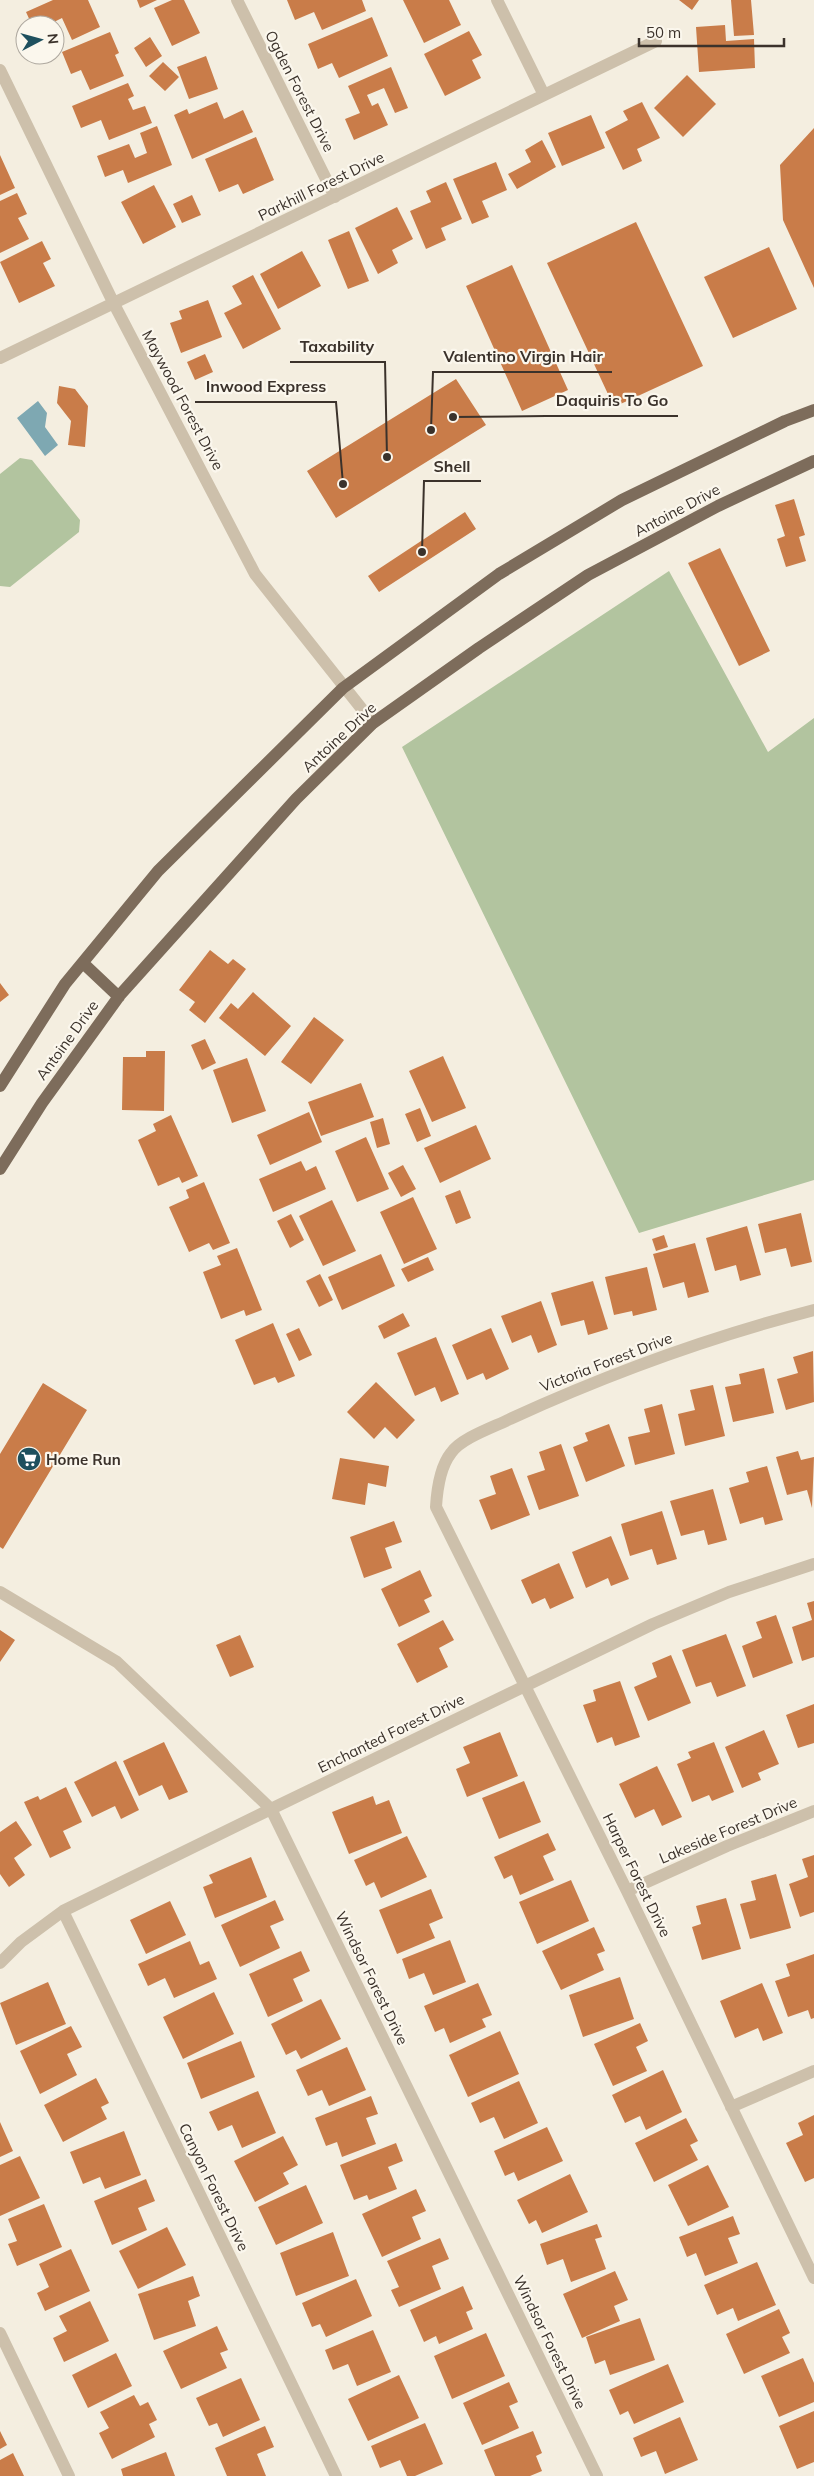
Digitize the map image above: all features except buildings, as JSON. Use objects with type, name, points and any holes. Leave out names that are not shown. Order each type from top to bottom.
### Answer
[{"type":"main road","name":"Antoine Drive","points":[[0,1086],[66,984],[158,871],[343,688],[499,574],[614,505],[785,421],[814,410]]},
{"type":"main road","name":"Antoine Drive","points":[[0,1169],[42,1102],[119,996],[296,799],[373,723],[479,648],[588,575],[718,506],[814,461]]},
{"type":"main road","points":[[83,963],[119,996]]},
{"type":"street","name":"Ogden Forest Drive","points":[[237,0],[335,197]]},
{"type":"street","points":[[497,0],[544,96]]},
{"type":"street","name":"Parkhill Forest Drive","points":[[0,358],[656,41]]},
{"type":"street","name":"Maywood Forest Drive","points":[[0,70],[114,304],[256,574],[343,688],[373,723]]},
{"type":"street","name":"Victoria Forest Drive","points":[[438,1485],[451,1452],[472,1437],[554,1399],[665,1356],[760,1324],[814,1310]]},
{"type":"street","name":"Harper Forest Drive","points":[[438,1485],[436,1507],[627,1891],[814,2278]]},
{"type":"street","name":"Enchanted Forest Drive","points":[[0,1963],[22,1942],[63,1911],[271,1809],[670,1617],[729,1592],[814,1564]]},
{"type":"street","name":"Windsor Forest Drive","points":[[0,1592],[117,1662],[271,1809],[597,2476]]},
{"type":"street","name":"Lakeside Forest Drive","points":[[627,1891],[727,1846],[814,1810]]},
{"type":"street","name":"Canyon Forest Drive","points":[[63,1911],[336,2476]]},
{"type":"street","points":[[731,2107],[814,2071]]},
{"type":"street","points":[[0,2333],[69,2476]]},
{"type":"green space","points":[[20,458],[32,460],[80,520],[79,532],[10,587],[0,586],[0,474]]},
{"type":"green space","points":[[669,571],[768,752],[814,718],[814,1180],[639,1233],[402,747]]},
{"type":"water","points":[[38,401],[47,413],[45,427],[58,445],[45,456],[17,418]]},
{"type":"place","name":"Daquiris To Go","points":[[453,417]]},
{"type":"place","name":"Valentino Virgin Hair","points":[[431,430]]},
{"type":"place","name":"Taxability","points":[[387,457]]},
{"type":"place","name":"Inwood Express","points":[[343,484]]},
{"type":"place","name":"Shell","points":[[422,552]]},
{"type":"place","name":"Home Run","points":[[29,1459]]}]
